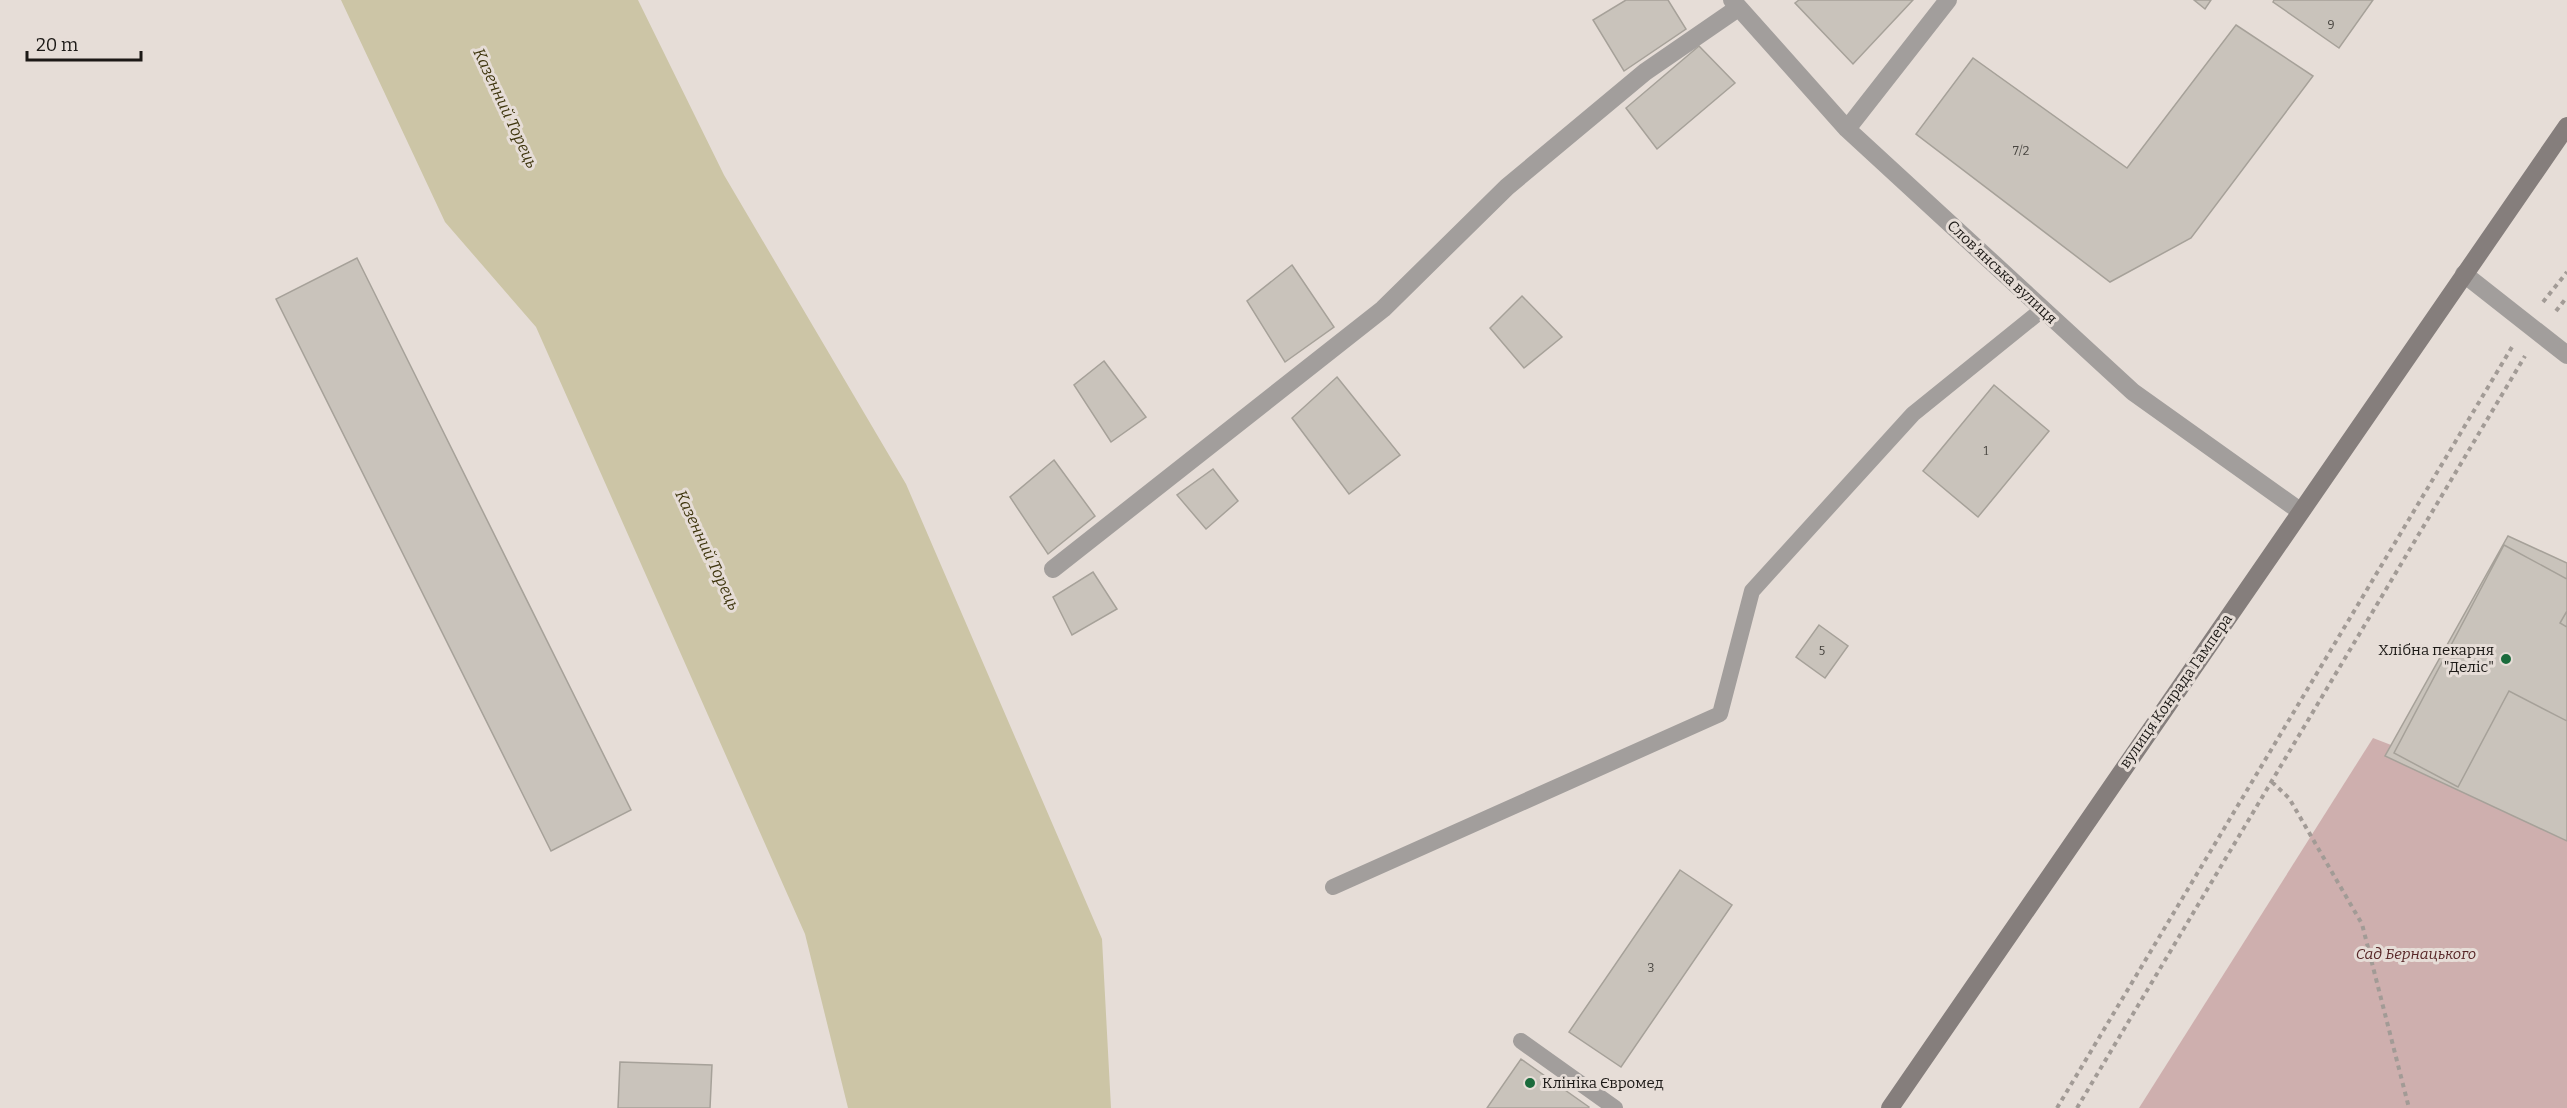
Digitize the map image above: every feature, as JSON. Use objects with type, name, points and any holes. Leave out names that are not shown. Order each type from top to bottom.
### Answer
[{"type":"main road","name":"вулиця Конрада Гампера","points":[[1890,1108],[2567,126]]},
{"type":"street","points":[[1847,129],[1948,0]]},
{"type":"street","points":[[1053,569],[1383,309],[1507,188],[1645,72],[1735,4]]},
{"type":"street","name":"Слов’янська вулиця","points":[[1735,4],[1847,129],[2133,392],[2300,511]]},
{"type":"street","points":[[2464,274],[2567,355]]},
{"type":"lane","points":[[1333,887],[1720,714],[1752,591],[1914,414],[2043,309]]},
{"type":"lane","points":[[1521,1041],[1615,1108]]},
{"type":"path","points":[[2057,1108],[2567,272]]},
{"type":"path","points":[[2077,1108],[2272,782],[2533,327]]},
{"type":"path","points":[[2272,782],[2289,798],[2362,924],[2409,1108]]},
{"type":"green space","name":"Сад Бернацького","points":[[2373,738],[2567,813],[2567,1108],[2139,1108]]},
{"type":"water","name":"Казенний Торець","points":[[341,0],[638,0],[724,175],[906,484],[1102,939],[1111,1108],[848,1108],[805,934],[536,327],[445,222]]},
{"type":"building","points":[[1626,0],[1668,0],[1686,29],[1624,71],[1593,20]]},
{"type":"building","points":[[1799,0],[1913,0],[1853,64],[1795,3]]},
{"type":"building","points":[[2194,0],[2211,0],[2205,9]]},
{"type":"building","points":[[2274,0],[2373,0],[2339,48],[2273,2]]},
{"type":"building","points":[[2236,25],[2313,76],[2191,238],[2110,282],[1916,134],[1973,58],[2127,168]]},
{"type":"building","points":[[1699,46],[1735,83],[1657,149],[1626,108]]},
{"type":"building","points":[[357,258],[631,810],[551,851],[276,299]]},
{"type":"building","points":[[1292,265],[1334,327],[1285,362],[1247,301]]},
{"type":"building","points":[[1522,296],[1562,337],[1524,368],[1490,328]]},
{"type":"building","points":[[1104,361],[1146,417],[1111,442],[1074,385]]},
{"type":"building","points":[[1337,377],[1400,455],[1349,494],[1292,418]]},
{"type":"building","points":[[1994,385],[2049,431],[1978,517],[1923,471]]},
{"type":"building","points":[[1054,460],[1095,516],[1048,554],[1010,497]]},
{"type":"building","points":[[1213,469],[1238,501],[1206,529],[1177,495]]},
{"type":"building","name":"Хлібна пекарня \"Деліс\"","points":[[2508,536],[2567,563],[2567,841],[2385,756]]},
{"type":"building","name":"Хлібна пекарня \"Деліс\"","points":[[2504,545],[2567,579],[2567,611],[2560,623],[2567,627],[2567,721],[2509,691],[2458,787],[2394,753]]},
{"type":"building","points":[[1093,572],[1117,609],[1072,635],[1053,597]]},
{"type":"building","points":[[1819,625],[1848,646],[1825,678],[1796,657]]},
{"type":"building","points":[[1680,870],[1732,905],[1621,1067],[1569,1032]]},
{"type":"building","name":"Клініка Євромед","points":[[1521,1059],[1589,1107],[1487,1108]]},
{"type":"building","points":[[620,1062],[712,1065],[710,1108],[618,1108]]},
{"type":"place","name":"Хлібна пекарня \"Деліс\"","points":[[2506,659]]},
{"type":"place","name":"Клініка Євромед","points":[[1530,1083]]}]
